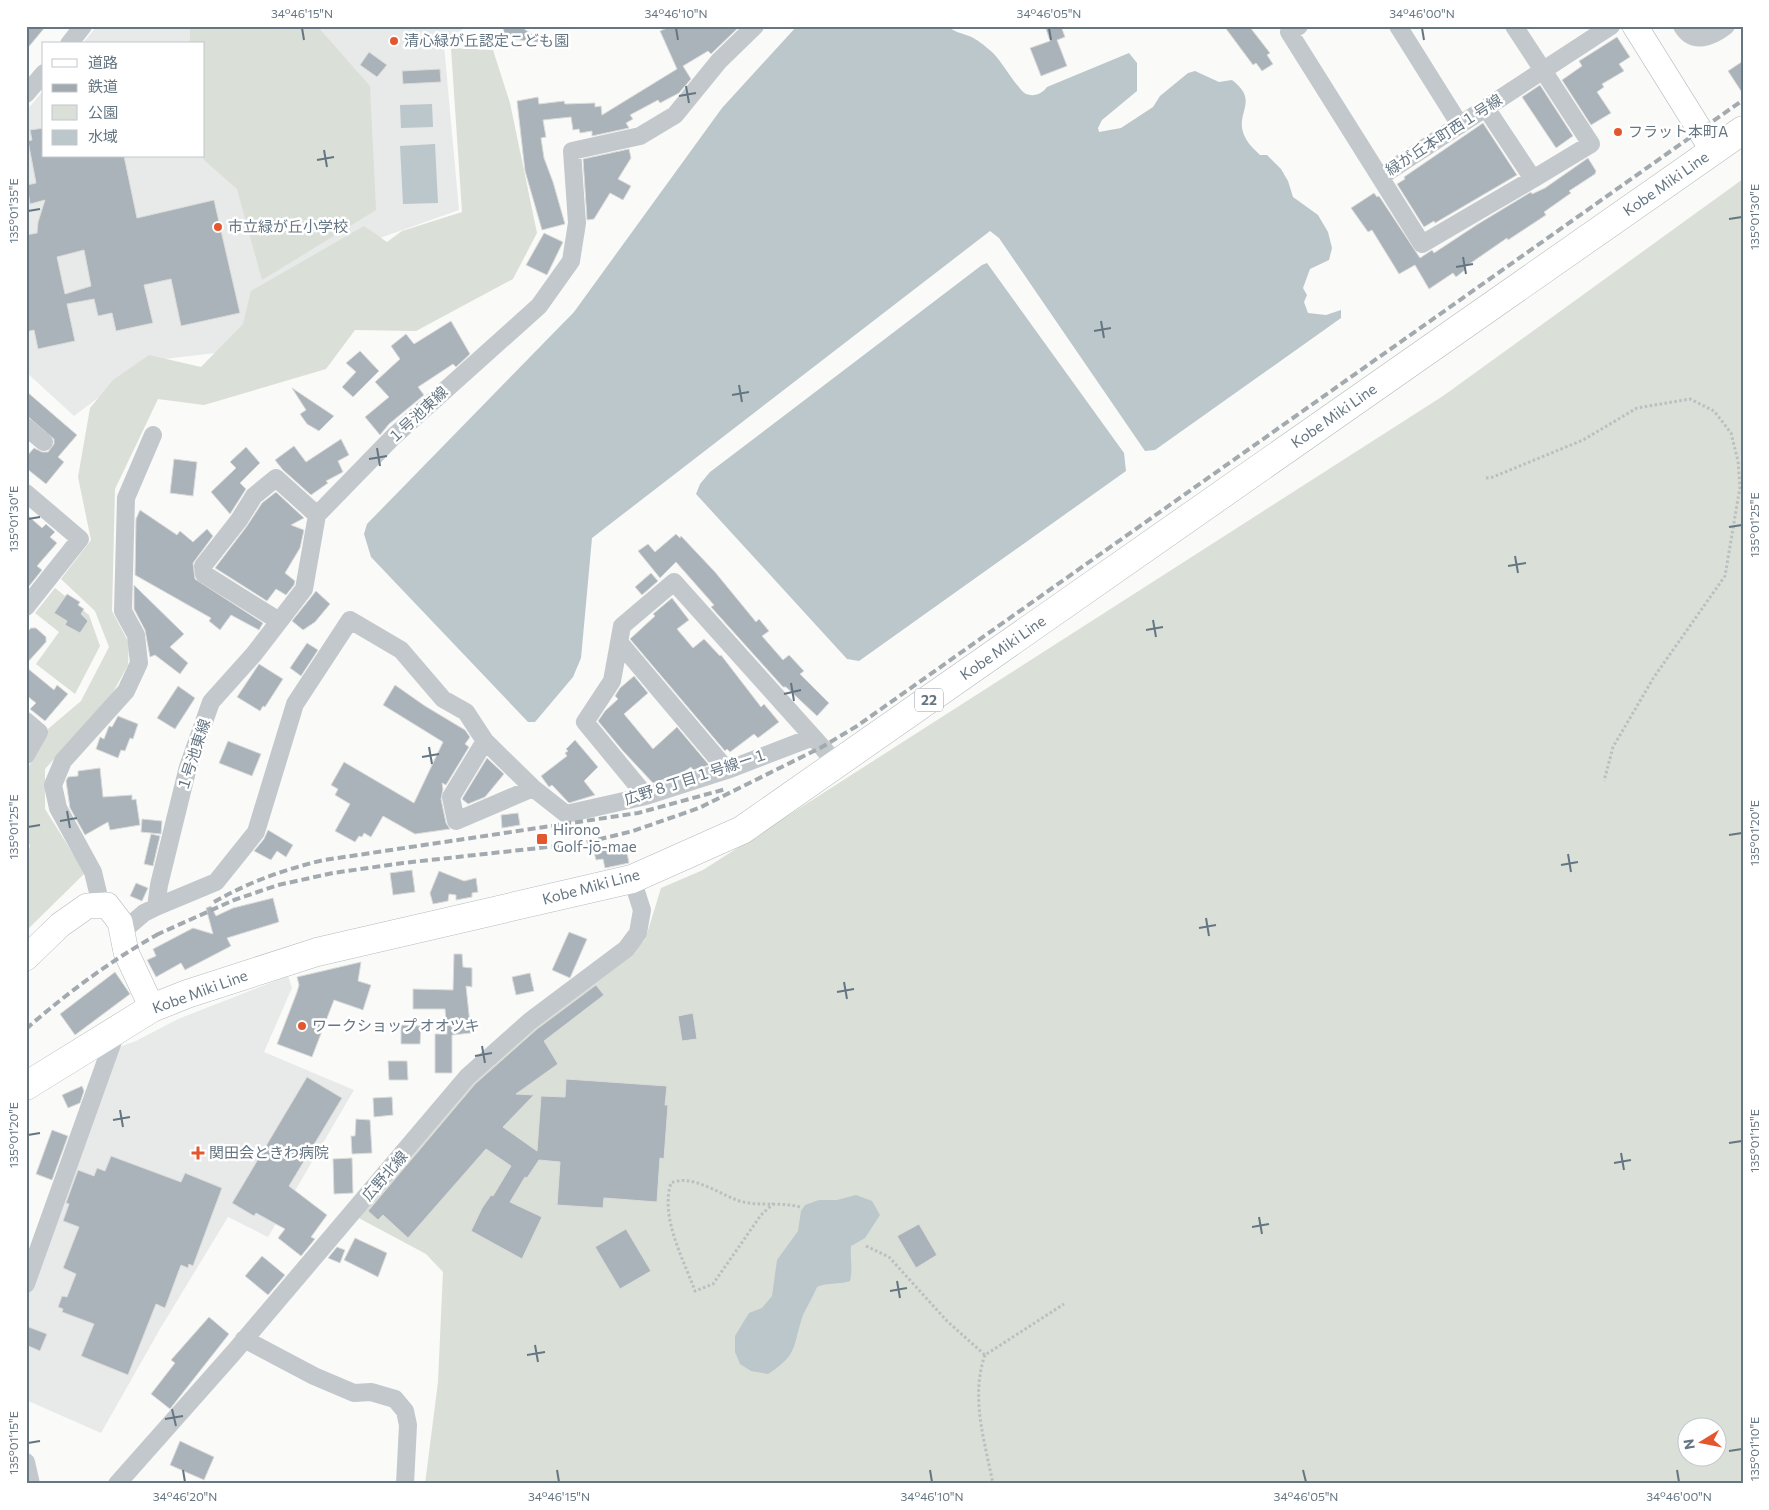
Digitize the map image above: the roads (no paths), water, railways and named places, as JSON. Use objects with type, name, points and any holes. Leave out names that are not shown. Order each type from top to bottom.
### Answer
[{"type":"main road","name":"Kobe Miki Line","points":[[26,1086],[152,1008],[187,994],[317,952],[632,879],[742,830],[1743,130]]},
{"type":"street","points":[[70,42],[83,26]]},
{"type":"street","name":"１号池東線","points":[[156,907],[159,885],[188,767],[211,702],[304,589],[317,515],[393,437],[539,306],[571,261],[577,223],[572,151],[640,136],[675,114],[719,61],[755,26]]},
{"type":"street","name":"緑が丘本町西１号線","points":[[1299,26],[1289,32],[1380,178],[1612,26]]},
{"type":"street","points":[[1398,26],[1460,125]]},
{"type":"street","points":[[1380,178],[1422,244],[1591,144],[1514,26]]},
{"type":"street","points":[[1635,26],[1712,151]]},
{"type":"street","points":[[1682,26],[1686,34],[1700,39],[1715,35],[1726,26]]},
{"type":"street","points":[[26,94],[42,75]]},
{"type":"street","points":[[1486,108],[1533,179]]},
{"type":"street","points":[[26,427],[44,442]]},
{"type":"street","points":[[102,905],[93,872],[58,808],[53,785],[63,761],[126,691],[139,663],[136,635],[123,611],[126,498],[153,435]]},
{"type":"street","points":[[279,621],[204,574],[203,566],[239,520],[254,496],[276,478],[317,515]]},
{"type":"street","points":[[26,492],[80,540],[28,603]]},
{"type":"street","points":[[646,796],[585,722],[612,681],[622,626],[674,582],[837,764]]},
{"type":"street","name":"広野８丁目１号線ー１","points":[[156,907],[216,882],[256,832],[295,704],[350,620],[401,650],[443,699],[466,712],[485,740],[534,788],[566,814],[646,796],[727,770],[813,737]]},
{"type":"street","points":[[619,642],[727,770]]},
{"type":"street","points":[[26,721],[39,732],[26,755]]},
{"type":"street","points":[[485,740],[452,797],[456,821],[534,788]]},
{"type":"street","name":"広野北線","points":[[117,1484],[141,1459],[413,1143],[467,1077],[530,1021],[626,949],[638,933],[642,910],[632,879]]},
{"type":"street","points":[[26,958],[60,925],[86,906],[106,905],[120,922],[126,952],[152,1008]]},
{"type":"street","points":[[123,931],[144,913],[156,907]]},
{"type":"street","points":[[26,1284],[116,1030]]},
{"type":"street","points":[[244,1339],[314,1376],[354,1393],[371,1392],[395,1400],[405,1412],[408,1425],[405,1484]]},
{"type":"street","points":[[26,1462],[31,1484]]},
{"type":"water","points":[[797,26],[948,26],[987,47],[1023,91],[1026,94],[1032,95],[1129,53],[1137,63],[1137,91],[1102,120],[1098,128],[1099,132],[1121,128],[1153,107],[1160,96],[1188,73],[1195,71],[1219,82],[1232,80],[1245,95],[1246,101],[1242,129],[1246,140],[1260,155],[1267,155],[1281,169],[1288,181],[1293,197],[1318,215],[1328,232],[1332,248],[1329,260],[1310,269],[1303,288],[1307,295],[1304,302],[1308,313],[1326,315],[1341,310],[1341,318],[1155,450],[1145,451],[999,238],[990,231],[592,538],[581,658],[573,677],[535,722],[528,722],[371,557],[364,534],[367,524],[574,312],[722,108]]},
{"type":"water","points":[[432,104],[433,127],[401,128],[400,105]]},
{"type":"water","points":[[435,144],[438,203],[403,204],[400,146]]},
{"type":"water","points":[[987,263],[1124,453],[1126,471],[859,661],[847,659],[696,494],[700,484],[710,472]]},
{"type":"water","points":[[856,1195],[872,1201],[880,1215],[865,1238],[851,1246],[850,1281],[817,1287],[803,1315],[793,1349],[785,1361],[778,1367],[768,1374],[751,1371],[740,1364],[735,1352],[735,1336],[749,1313],[762,1308],[772,1296],[777,1260],[798,1231],[801,1211],[805,1205],[819,1200],[837,1200]]},
{"type":"railway","points":[[156,935],[234,900],[278,885],[333,873],[403,863],[584,843],[633,831],[699,808],[822,747],[857,726],[1743,100]]},
{"type":"railway","points":[[214,902],[240,888],[268,877],[324,860],[638,813],[726,789]]},
{"type":"railway","points":[[26,1029],[91,977],[126,953],[162,932]]},
{"type":"place","name":"清心緑が丘認定こども園","points":[[394,41]]},
{"type":"place","name":"フラット本町A","points":[[1618,132]]},
{"type":"place","name":"市立緑が丘小学校","points":[[218,227]]},
{"type":"place","name":"Hirono Golf-jō-mae","points":[[542,839]]},
{"type":"place","name":"ワークショップ オオツキ","points":[[302,1026]]},
{"type":"place","name":"関田会ときわ病院","points":[[198,1153]]}]
